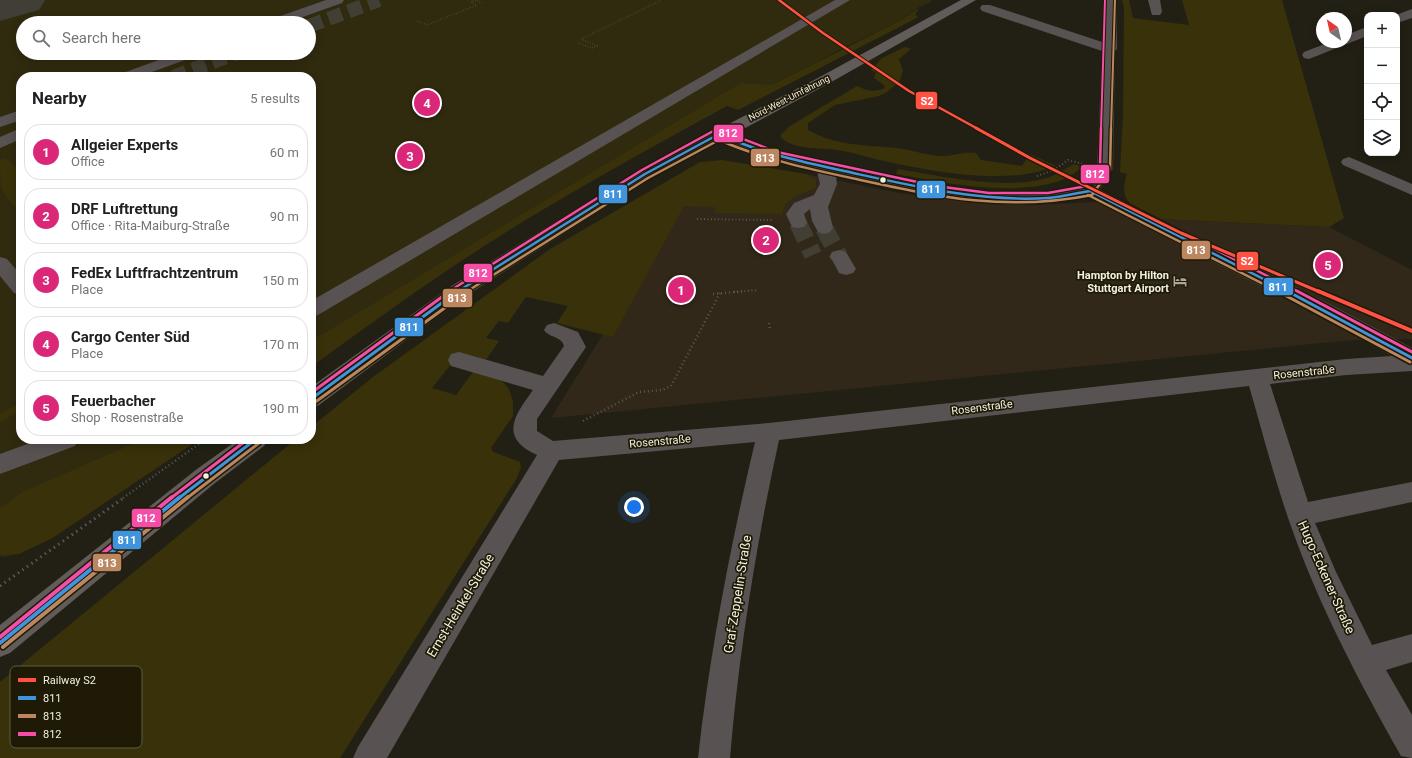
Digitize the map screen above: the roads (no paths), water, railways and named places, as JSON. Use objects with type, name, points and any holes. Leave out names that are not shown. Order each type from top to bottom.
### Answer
[{"type":"main road","name":"Nord-West-Umfahrung","points":[[316,395],[457,292],[645,174],[821,82],[970,0]]},
{"type":"main road","points":[[0,642],[206,476],[249,444]]},
{"type":"street","points":[[293,16],[338,0]]},
{"type":"street","points":[[316,307],[844,0]]},
{"type":"street","points":[[1090,191],[1104,169],[1110,49],[1110,0]]},
{"type":"street","points":[[1006,3],[991,10],[1110,49]]},
{"type":"street","points":[[1400,18],[1412,13]]},
{"type":"street","points":[[1352,38],[1364,33]]},
{"type":"street","points":[[1309,55],[1327,48]]},
{"type":"street","points":[[139,72],[172,60]]},
{"type":"street","points":[[0,122],[16,116]]},
{"type":"street","points":[[719,134],[746,147],[776,158],[935,191],[989,198],[1048,198],[1090,191],[1330,313],[1412,358]]},
{"type":"street","points":[[0,143],[16,135]]},
{"type":"street","points":[[1349,162],[1412,190]]},
{"type":"street","points":[[823,167],[829,177],[829,183],[820,199],[819,209],[824,228]]},
{"type":"street","points":[[797,222],[795,214],[800,207],[820,199]]},
{"type":"street","points":[[552,451],[535,444],[527,436],[524,427],[526,417],[575,347],[574,340],[568,334],[554,330]]},
{"type":"street","points":[[459,360],[548,386]]},
{"type":"street","name":"Rosenstraße","points":[[552,451],[769,432],[1346,367],[1412,363]]},
{"type":"street","name":"Hugo-Eckener-Straße","points":[[1257,377],[1300,515],[1329,586],[1366,661],[1412,745]]},
{"type":"street","name":"Graf-Zeppelin-Straße","points":[[714,758],[739,578],[754,496],[769,432]]},
{"type":"street","points":[[0,464],[53,444]]},
{"type":"street","name":"Ernst-Heinkel-Straße","points":[[369,758],[552,451]]},
{"type":"street","points":[[1300,515],[1412,492]]},
{"type":"street","points":[[1366,661],[1412,648]]},
{"type":"tunnel","points":[[316,23],[379,0]]},
{"type":"tunnel","points":[[186,72],[218,60]]},
{"type":"tunnel","points":[[798,223],[813,255]]},
{"type":"tunnel","points":[[824,228],[839,256]]},
{"type":"rail line","name":"S2","points":[[779,0],[823,33],[909,91],[1030,158],[1181,233],[1412,331]]},
{"type":"place","name":"Cargo Center Süd","points":[[427,103]]},
{"type":"place","name":"FedEx Luftfrachtzentrum","points":[[410,156]]},
{"type":"place","name":"DRF Luftrettung","points":[[766,240]]},
{"type":"place","name":"Feuerbacher","points":[[1328,265]]},
{"type":"place","name":"Hampton by Hilton Stuttgart Airport","points":[[1180,281]]},
{"type":"place","name":"Allgeier Experts","points":[[681,290]]}]
